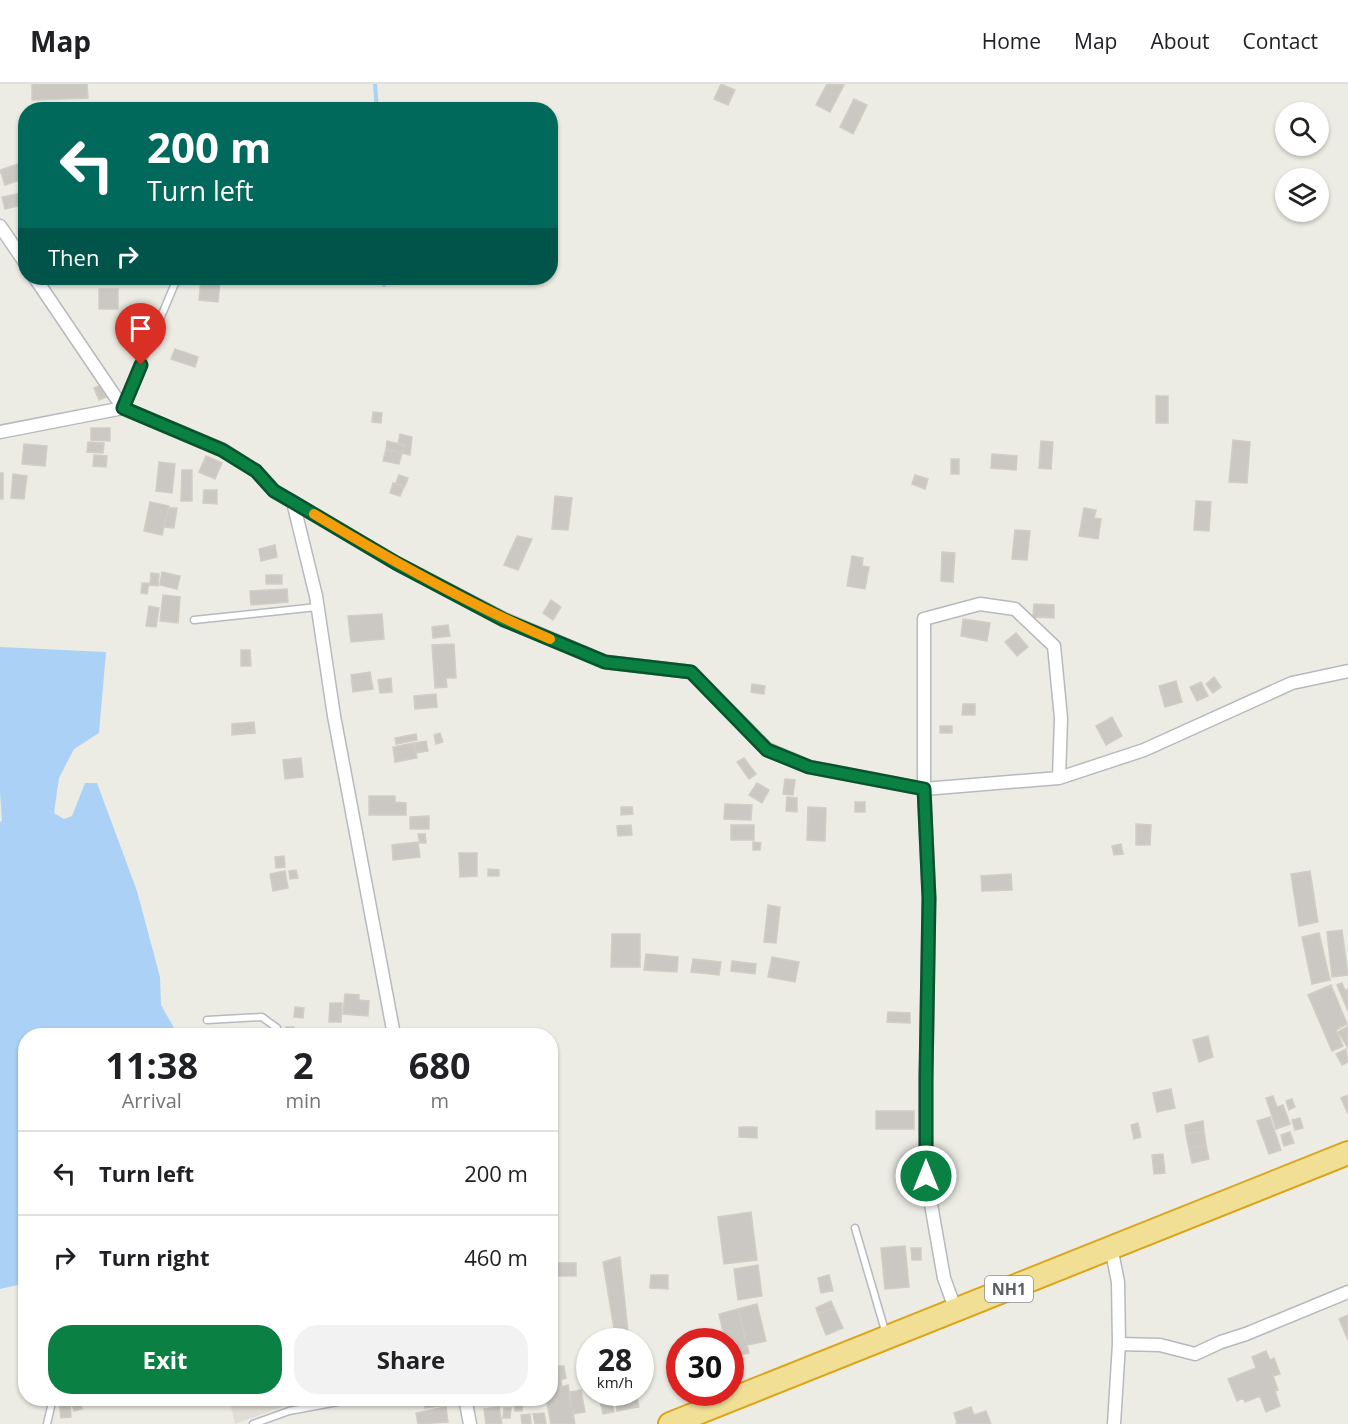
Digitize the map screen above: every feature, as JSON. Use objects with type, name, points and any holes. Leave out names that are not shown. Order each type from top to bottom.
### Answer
[{"type":"highway","name":"NH1","points":[[670,1424],[1348,1153]]},
{"type":"street","points":[[0,226],[18,252]]},
{"type":"street","points":[[40,285],[123,408],[222,450],[256,471],[274,491],[396,563],[504,620],[605,662],[691,672],[767,750],[809,767],[924,789],[1059,778],[1144,750],[1293,683],[1348,671]]},
{"type":"street","points":[[0,432],[123,408]]},
{"type":"street","points":[[293,502],[318,607],[334,716],[393,1028]]},
{"type":"street","points":[[956,1311],[944,1278],[926,1176],[929,898],[924,789],[924,619],[980,604],[1015,609],[1054,646],[1061,718],[1059,778]]},
{"type":"street","points":[[1111,1247],[1118,1282],[1119,1344],[1114,1424]]},
{"type":"street","points":[[1119,1344],[1160,1345],[1195,1354],[1348,1292]]},
{"type":"street","points":[[467,1406],[470,1424]]},
{"type":"lane","points":[[123,408],[174,285]]},
{"type":"lane","points":[[194,620],[318,607]]},
{"type":"lane","points":[[207,1020],[262,1017],[277,1028]]},
{"type":"lane","points":[[855,1228],[887,1337]]},
{"type":"lane","points":[[48,1424],[51,1406]]},
{"type":"lane","points":[[253,1424],[288,1411],[315,1406]]},
{"type":"shaded area","points":[[231,1406],[283,1406],[235,1424]]},
{"type":"water","points":[[0,647],[106,652],[99,733],[74,749],[59,778],[54,813],[64,819],[72,816],[85,783],[97,783],[137,891],[160,977],[161,1005],[174,1028],[18,1028],[18,1285],[0,1289],[0,822],[2,821]]},
{"type":"building","points":[[32,84],[87,84],[88,98],[32,100]]},
{"type":"building","points":[[721,84],[735,90],[728,105],[714,99]]},
{"type":"building","points":[[827,84],[844,85],[830,112],[816,105]]},
{"type":"building","points":[[854,99],[867,105],[853,134],[840,127]]},
{"type":"building","points":[[18,164],[18,181],[5,185],[0,170]]},
{"type":"building","points":[[18,194],[18,206],[5,209],[2,197]]},
{"type":"building","points":[[200,285],[220,285],[218,302],[199,300]]},
{"type":"building","points":[[99,289],[118,289],[118,309],[99,309]]},
{"type":"building","points":[[175,349],[198,357],[195,367],[171,359]]},
{"type":"building","points":[[101,385],[106,397],[99,400],[94,388]]},
{"type":"building","points":[[1156,396],[1168,396],[1168,423],[1156,423]]},
{"type":"building","points":[[373,412],[382,413],[381,423],[372,422]]},
{"type":"building","points":[[91,428],[110,428],[110,441],[91,440]]},
{"type":"building","points":[[400,434],[412,437],[410,455],[402,453],[404,445],[398,444]]},
{"type":"building","points":[[1233,440],[1250,442],[1247,483],[1229,482]]},
{"type":"building","points":[[387,441],[404,445],[402,453],[386,449]]},
{"type":"building","points":[[1041,441],[1053,442],[1051,469],[1039,468]]},
{"type":"building","points":[[88,442],[104,443],[103,453],[87,452]]},
{"type":"building","points":[[24,444],[47,446],[45,466],[22,464]]},
{"type":"building","points":[[386,449],[402,453],[399,464],[383,461]]},
{"type":"building","points":[[992,454],[1017,456],[1016,470],[991,468]]},
{"type":"building","points":[[94,455],[107,456],[106,467],[93,466]]},
{"type":"building","points":[[206,456],[222,463],[215,479],[199,472]]},
{"type":"building","points":[[951,459],[959,459],[959,474],[951,474]]},
{"type":"building","points":[[159,462],[175,464],[172,493],[156,491]]},
{"type":"building","points":[[182,470],[192,470],[192,501],[181,501]]},
{"type":"building","points":[[0,473],[3,473],[3,499],[0,499]]},
{"type":"building","points":[[13,474],[27,476],[24,499],[11,498]]},
{"type":"building","points":[[399,475],[408,478],[405,486],[396,483]]},
{"type":"building","points":[[915,475],[928,479],[925,489],[912,484]]},
{"type":"building","points":[[393,483],[404,487],[400,496],[390,493]]},
{"type":"building","points":[[204,490],[217,490],[217,504],[203,503]]},
{"type":"building","points":[[555,496],[572,498],[568,530],[552,529]]},
{"type":"building","points":[[1196,501],[1211,502],[1209,531],[1194,530]]},
{"type":"building","points":[[150,502],[169,506],[162,535],[144,531]]},
{"type":"building","points":[[168,508],[177,508],[174,528],[164,527]]},
{"type":"building","points":[[1084,508],[1096,510],[1094,518],[1101,519],[1098,539],[1079,536]]},
{"type":"building","points":[[1015,530],[1030,531],[1027,560],[1012,559]]},
{"type":"building","points":[[517,536],[532,539],[518,570],[504,565]]},
{"type":"building","points":[[275,545],[277,557],[261,561],[259,549]]},
{"type":"building","points":[[942,552],[955,553],[953,582],[941,581]]},
{"type":"building","points":[[852,556],[863,558],[862,566],[869,567],[865,589],[847,586]]},
{"type":"building","points":[[162,572],[180,576],[177,589],[160,585]]},
{"type":"building","points":[[151,573],[159,574],[158,586],[150,585]]},
{"type":"building","points":[[266,575],[282,575],[282,584],[266,584]]},
{"type":"building","points":[[142,583],[149,583],[147,594],[141,593]]},
{"type":"building","points":[[287,589],[288,602],[251,605],[250,591]]},
{"type":"building","points":[[163,595],[180,597],[178,623],[160,621]]},
{"type":"building","points":[[551,600],[561,607],[553,620],[543,613]]},
{"type":"building","points":[[1034,604],[1054,605],[1054,618],[1033,617]]},
{"type":"building","points":[[149,606],[159,608],[156,627],[146,626]]},
{"type":"building","points":[[382,614],[384,639],[351,642],[348,616]]},
{"type":"building","points":[[963,619],[990,623],[987,641],[961,636]]},
{"type":"building","points":[[448,625],[450,636],[433,638],[432,627]]},
{"type":"building","points":[[1016,633],[1028,647],[1017,656],[1005,642]]},
{"type":"building","points":[[454,644],[456,678],[446,678],[447,687],[435,688],[432,645]]},
{"type":"building","points":[[241,650],[250,650],[251,666],[241,666]]},
{"type":"building","points":[[370,672],[373,689],[353,692],[351,675]]},
{"type":"building","points":[[1214,677],[1221,687],[1213,693],[1206,684]]},
{"type":"building","points":[[391,678],[392,692],[380,693],[378,680]]},
{"type":"building","points":[[1176,681],[1182,702],[1165,707],[1159,686]]},
{"type":"building","points":[[1201,682],[1208,696],[1197,701],[1190,687]]},
{"type":"building","points":[[752,684],[765,686],[764,694],[751,692]]},
{"type":"building","points":[[436,694],[437,707],[415,709],[414,696]]},
{"type":"building","points":[[963,704],[975,704],[975,715],[962,715]]},
{"type":"building","points":[[1112,717],[1122,736],[1106,745],[1096,726]]},
{"type":"building","points":[[254,722],[255,733],[232,735],[232,724]]},
{"type":"building","points":[[940,726],[952,726],[952,733],[940,733]]},
{"type":"building","points":[[440,733],[443,742],[436,744],[434,735]]},
{"type":"building","points":[[416,734],[417,740],[396,744],[395,738]]},
{"type":"building","points":[[426,741],[428,751],[416,753],[414,743]]},
{"type":"building","points":[[414,743],[417,758],[395,762],[393,747]]},
{"type":"building","points":[[301,758],[303,777],[285,779],[283,760]]},
{"type":"building","points":[[744,758],[756,774],[749,779],[737,762]]},
{"type":"building","points":[[785,779],[795,780],[793,795],[783,794]]},
{"type":"building","points":[[757,783],[769,790],[762,803],[749,795]]},
{"type":"building","points":[[369,796],[395,796],[395,802],[406,803],[406,815],[369,815]]},
{"type":"building","points":[[787,797],[797,798],[797,812],[786,811]]},
{"type":"building","points":[[855,802],[865,802],[865,812],[855,812]]},
{"type":"building","points":[[725,804],[752,805],[751,820],[724,819]]},
{"type":"building","points":[[621,807],[632,807],[633,814],[621,815]]},
{"type":"building","points":[[808,807],[826,808],[825,841],[807,840]]},
{"type":"building","points":[[429,816],[429,829],[410,829],[410,817]]},
{"type":"building","points":[[1136,824],[1151,825],[1150,845],[1136,845]]},
{"type":"building","points":[[631,825],[632,835],[618,836],[617,826]]},
{"type":"building","points":[[731,825],[754,825],[754,840],[731,840]]},
{"type":"building","points":[[418,834],[425,834],[426,843],[420,843]]},
{"type":"building","points":[[418,842],[420,857],[393,860],[392,845]]},
{"type":"building","points":[[753,842],[761,843],[760,850],[753,850]]},
{"type":"building","points":[[1121,844],[1123,854],[1114,855],[1112,846]]},
{"type":"building","points":[[459,853],[477,853],[477,876],[460,877]]},
{"type":"building","points":[[284,856],[285,867],[276,868],[275,857]]},
{"type":"building","points":[[488,869],[499,870],[499,876],[488,876]]},
{"type":"building","points":[[296,870],[298,878],[290,879],[289,871]]},
{"type":"building","points":[[285,871],[288,888],[273,891],[270,874]]},
{"type":"building","points":[[1310,871],[1318,922],[1299,926],[1291,874]]},
{"type":"building","points":[[1011,874],[1012,890],[982,891],[981,876]]},
{"type":"building","points":[[768,905],[780,907],[776,943],[764,942]]},
{"type":"building","points":[[1342,930],[1348,975],[1332,977],[1327,932]]},
{"type":"building","points":[[1319,933],[1330,980],[1312,984],[1302,937]]},
{"type":"building","points":[[612,934],[640,934],[640,967],[611,967]]},
{"type":"building","points":[[646,954],[678,957],[677,972],[644,970]]},
{"type":"building","points":[[772,957],[799,962],[795,982],[768,977]]},
{"type":"building","points":[[693,959],[721,962],[719,975],[691,972]]},
{"type":"building","points":[[732,961],[756,964],[755,974],[731,971]]},
{"type":"building","points":[[1342,983],[1345,990],[1348,989],[1348,1011],[1337,985]]},
{"type":"building","points":[[1331,985],[1347,1024],[1336,1030],[1343,1046],[1332,1051],[1308,995]]},
{"type":"building","points":[[345,994],[359,995],[359,1000],[369,1001],[368,1016],[343,1014]]},
{"type":"building","points":[[330,1003],[342,1003],[341,1022],[329,1022]]},
{"type":"building","points":[[295,1007],[304,1008],[303,1018],[294,1017]]},
{"type":"building","points":[[888,1012],[910,1013],[910,1023],[887,1022]]},
{"type":"building","points":[[1348,1026],[1348,1048],[1338,1032]]},
{"type":"building","points":[[1208,1036],[1213,1057],[1199,1062],[1193,1040]]},
{"type":"building","points":[[1346,1049],[1348,1062],[1342,1065],[1336,1054]]},
{"type":"building","points":[[1171,1089],[1175,1108],[1157,1112],[1153,1093]]},
{"type":"building","points":[[1348,1095],[1348,1114],[1341,1098]]},
{"type":"building","points":[[1273,1096],[1277,1107],[1283,1105],[1290,1124],[1276,1129],[1266,1098]]},
{"type":"building","points":[[1292,1099],[1295,1107],[1289,1110],[1286,1101]]},
{"type":"building","points":[[876,1111],[914,1111],[914,1129],[876,1129]]},
{"type":"building","points":[[1270,1117],[1281,1150],[1269,1154],[1257,1121]]},
{"type":"building","points":[[1300,1118],[1303,1128],[1295,1130],[1292,1120]]},
{"type":"building","points":[[1203,1121],[1204,1131],[1186,1134],[1185,1125]]},
{"type":"building","points":[[1138,1123],[1141,1137],[1134,1139],[1131,1125]]},
{"type":"building","points":[[739,1127],[757,1127],[757,1138],[739,1137]]},
{"type":"building","points":[[1204,1131],[1206,1145],[1189,1149],[1186,1134]]},
{"type":"building","points":[[1290,1132],[1294,1143],[1284,1146],[1281,1135]]},
{"type":"building","points":[[1206,1145],[1209,1159],[1192,1163],[1189,1149]]},
{"type":"building","points":[[1163,1154],[1165,1173],[1154,1174],[1152,1155]]},
{"type":"building","points":[[751,1212],[757,1260],[724,1264],[718,1217]]},
{"type":"building","points":[[905,1246],[909,1287],[885,1289],[881,1248]]},
{"type":"building","points":[[911,1248],[921,1248],[921,1260],[912,1260]]},
{"type":"building","points":[[620,1257],[628,1328],[614,1328],[603,1262]]},
{"type":"building","points":[[558,1263],[576,1263],[576,1276],[558,1276]]},
{"type":"building","points":[[758,1265],[762,1296],[738,1300],[734,1269]]},
{"type":"building","points":[[651,1275],[668,1275],[668,1289],[650,1288]]},
{"type":"building","points":[[829,1275],[833,1291],[821,1293],[818,1278]]},
{"type":"building","points":[[831,1301],[834,1308],[818,1314],[816,1308]]},
{"type":"building","points":[[757,1304],[766,1341],[747,1345],[738,1309]]},
{"type":"building","points":[[834,1308],[843,1328],[826,1335],[818,1314]]},
{"type":"building","points":[[738,1309],[743,1328],[722,1328],[719,1314]]},
{"type":"building","points":[[1348,1315],[1348,1340],[1339,1319]]},
{"type":"building","points":[[744,1333],[749,1353],[744,1354]]},
{"type":"building","points":[[1266,1351],[1270,1360],[1274,1358],[1280,1374],[1273,1376],[1280,1406],[1266,1412],[1260,1396],[1245,1402],[1243,1398],[1237,1401],[1228,1379],[1256,1368],[1252,1357]]},
{"type":"building","points":[[558,1366],[564,1366],[566,1378],[561,1380],[562,1387],[558,1388]]},
{"type":"building","points":[[568,1385],[575,1424],[551,1424],[548,1406],[558,1406],[558,1388]]},
{"type":"building","points":[[576,1391],[576,1406],[584,1406],[585,1412],[573,1414],[569,1392]]},
{"type":"building","points":[[60,1406],[70,1406],[71,1417],[61,1418]]},
{"type":"building","points":[[72,1406],[81,1406],[82,1409],[74,1411]]},
{"type":"building","points":[[515,1406],[522,1406],[522,1411],[515,1411]]},
{"type":"building","points":[[601,1406],[613,1406],[614,1412],[603,1414]]},
{"type":"building","points":[[616,1406],[639,1406],[639,1407],[617,1411]]},
{"type":"building","points":[[446,1407],[448,1422],[418,1424],[416,1413]]},
{"type":"building","points":[[499,1407],[502,1424],[486,1424],[484,1409]]},
{"type":"building","points":[[971,1407],[974,1415],[986,1411],[991,1424],[956,1424],[954,1413]]},
{"type":"building","points":[[504,1408],[511,1408],[510,1418],[503,1418]]},
{"type":"building","points":[[544,1413],[546,1424],[535,1424],[533,1414]]},
{"type":"building","points":[[530,1414],[531,1424],[522,1424],[521,1415]]},
{"type":"waterway","points":[[375,84],[376,102]]},
{"type":"slow traffic","points":[[314,514],[396,563],[504,620],[550,639]]},
{"type":"route","points":[[141,365],[123,408],[222,450],[256,471],[274,491],[396,563],[504,620],[605,662],[691,672],[767,750],[809,767],[924,789],[929,898],[926,1176]]}]
